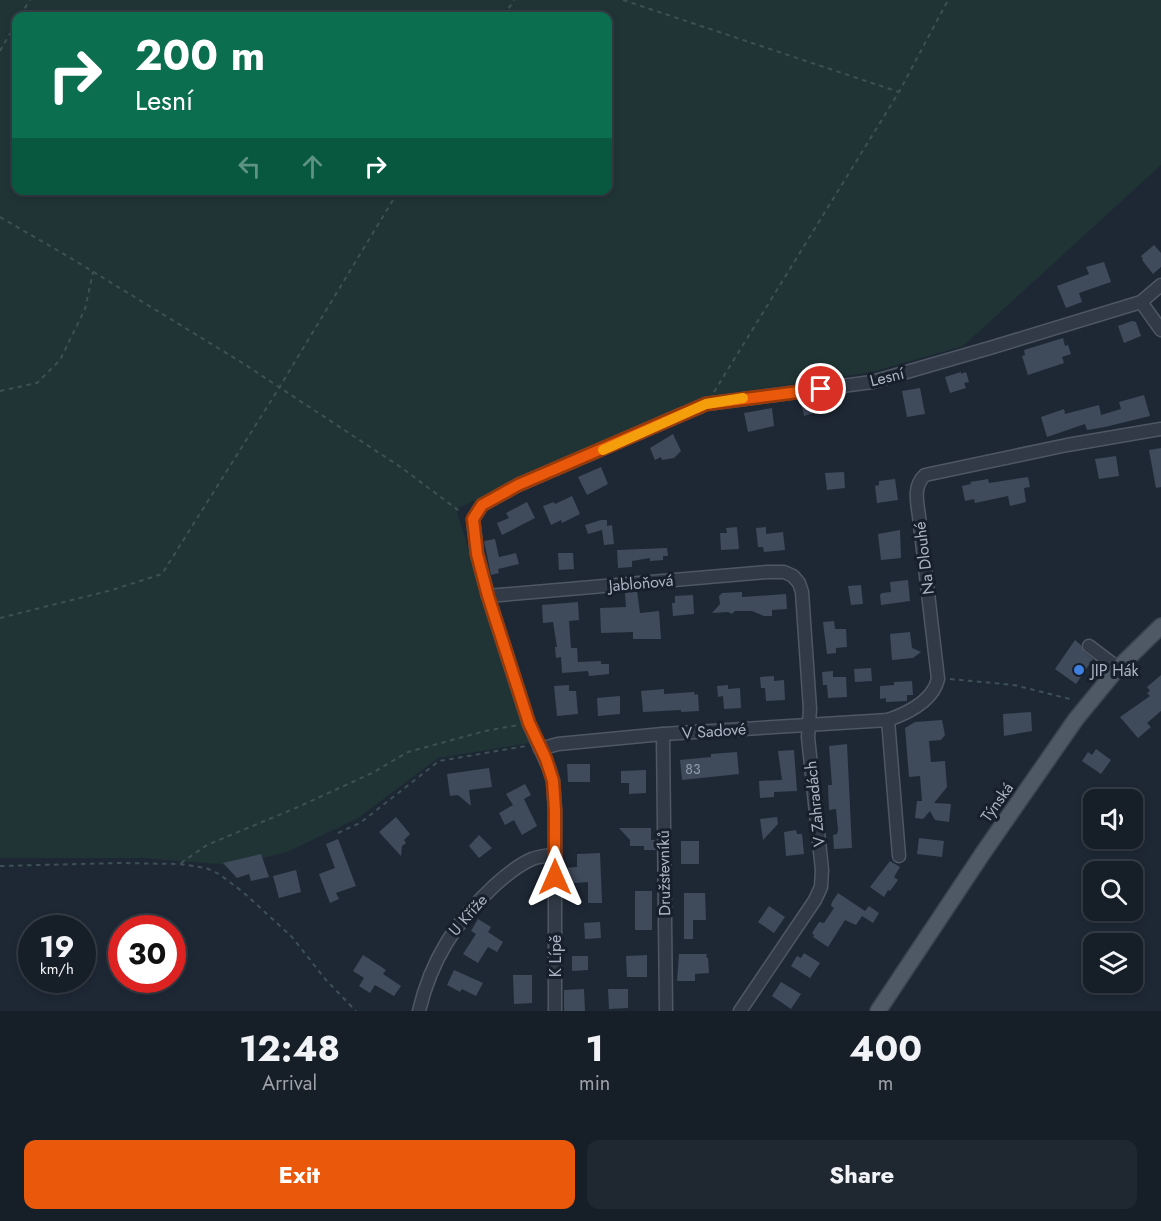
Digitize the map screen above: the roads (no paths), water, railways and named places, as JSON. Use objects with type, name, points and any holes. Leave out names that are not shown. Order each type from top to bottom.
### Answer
[{"type":"main road","name":"Týnská","points":[[878,1011],[983,853],[1077,719],[1118,668],[1161,626]]},
{"type":"street","points":[[1161,285],[1141,302],[1161,330]]},
{"type":"street","name":"Lesní","points":[[473,519],[482,505],[518,485],[706,404],[872,382],[1077,323],[1141,302]]},
{"type":"street","name":"Na Dlouhé","points":[[888,720],[915,708],[932,692],[938,678],[916,490],[919,481],[925,475],[976,463],[1161,429]]},
{"type":"street","name":"K Lípě","points":[[473,519],[477,554],[488,596],[529,723],[549,768],[555,794],[555,1011]]},
{"type":"street","name":"Jabloňová","points":[[488,596],[767,572],[784,572],[793,576]]},
{"type":"street","name":"V Zahradách","points":[[741,1011],[815,900],[820,887],[822,870],[808,737],[810,709],[802,592],[793,576]]},
{"type":"street","points":[[1089,646],[1118,668]]},
{"type":"street","points":[[888,720],[899,856]]},
{"type":"street","name":"V Sadové","points":[[539,746],[663,734],[888,720]]},
{"type":"street","name":"Družstevníků","points":[[663,734],[666,1011]]},
{"type":"street","name":"U Kříže","points":[[419,1011],[425,984],[446,941],[473,905],[508,873],[533,858],[555,854]]},
{"type":"place","name":"JIP Hák","points":[[1079,670]]}]
